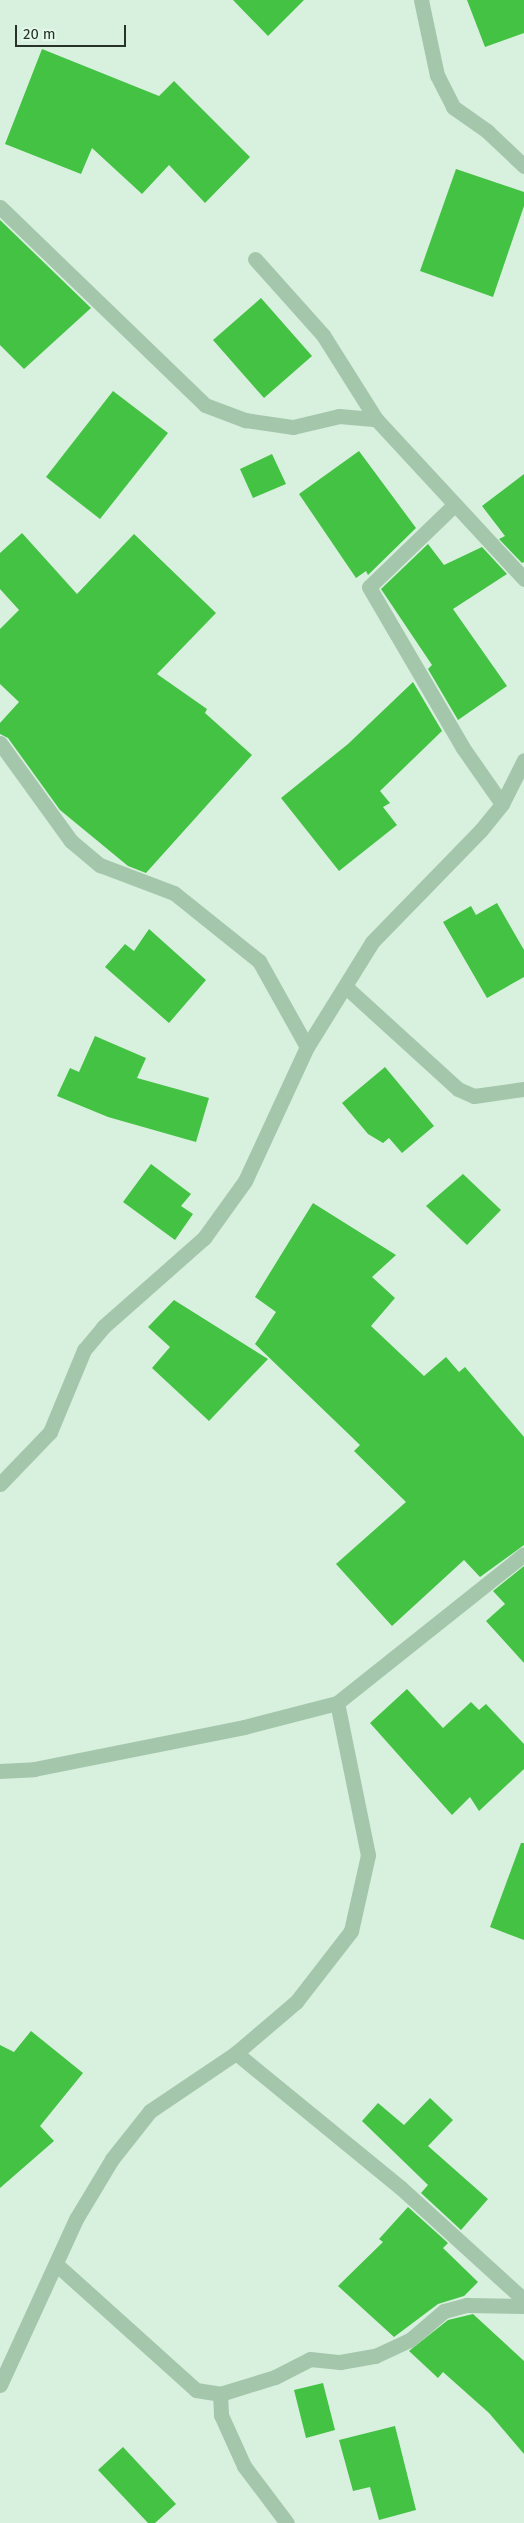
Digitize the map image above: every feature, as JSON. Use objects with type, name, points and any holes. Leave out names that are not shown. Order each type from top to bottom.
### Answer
[{"type":"street","points":[[421,0],[437,75],[453,107],[487,131],[524,166]]},
{"type":"street","points":[[0,207],[205,405],[245,420],[293,427],[339,416],[376,419]]},
{"type":"street","points":[[255,260],[323,335],[376,419],[524,579]]},
{"type":"street","points":[[454,505],[368,586],[463,748],[502,804]]},
{"type":"street","points":[[0,743],[71,841],[100,864],[174,893],[259,961],[307,1047]]},
{"type":"street","points":[[0,1484],[50,1432],[84,1350],[103,1327],[204,1238],[245,1181],[307,1047],[346,988],[372,942],[502,804],[524,760]]},
{"type":"street","points":[[346,988],[458,1089],[474,1096],[524,1089]]},
{"type":"street","points":[[0,1771],[34,1769],[244,1727],[337,1703],[524,1554]]},
{"type":"street","points":[[0,2385],[56,2264],[112,2159],[150,2111],[236,2053],[296,2002],[352,1931],[368,1855],[337,1703]]},
{"type":"street","points":[[236,2053],[401,2188],[523,2298]]},
{"type":"street","points":[[56,2264],[196,2390],[220,2394],[310,2359],[340,2362],[376,2356],[410,2340],[444,2311],[467,2305],[523,2298]]},
{"type":"street","points":[[220,2394],[220,2415],[244,2466],[287,2523]]},
{"type":"building","points":[[233,0],[304,0],[268,36]]},
{"type":"building","points":[[467,0],[524,0],[524,33],[485,47]]},
{"type":"building","points":[[42,49],[159,96],[174,81],[250,157],[205,203],[169,165],[142,194],[92,148],[81,174],[5,144]]},
{"type":"building","points":[[456,169],[524,192],[524,206],[493,297],[420,271]]},
{"type":"building","points":[[0,220],[91,308],[24,369],[0,345]]},
{"type":"building","points":[[261,298],[312,356],[264,398],[213,340]]},
{"type":"building","points":[[113,391],[168,433],[100,519],[46,477]]},
{"type":"building","points":[[359,451],[416,528],[368,575],[366,571],[356,578],[299,494]]},
{"type":"building","points":[[272,454],[286,484],[253,498],[240,469]]},
{"type":"building","points":[[524,474],[524,562],[522,563],[499,539],[505,536],[482,506]]},
{"type":"building","points":[[22,533],[77,594],[134,534],[216,613],[157,674],[207,709],[205,713],[252,755],[146,873],[128,866],[60,810],[8,738],[0,734],[0,723],[19,702],[0,684],[0,629],[19,610],[0,589],[0,553]]},
{"type":"building","points":[[428,544],[444,565],[482,547],[507,574],[453,609],[507,686],[458,720],[428,669],[432,665],[381,589]]},
{"type":"building","points":[[413,682],[442,731],[380,791],[390,803],[383,807],[397,825],[339,871],[281,798],[348,744]]},
{"type":"building","points":[[497,903],[524,950],[524,977],[487,998],[443,922],[471,906],[476,915]]},
{"type":"building","points":[[149,929],[206,980],[169,1023],[105,967],[125,944],[134,951]]},
{"type":"building","points":[[95,1036],[146,1058],[137,1078],[209,1098],[196,1142],[108,1117],[57,1096],[70,1068],[79,1072]]},
{"type":"building","points":[[385,1067],[434,1126],[402,1153],[389,1138],[383,1143],[368,1134],[342,1103]]},
{"type":"building","points":[[151,1164],[191,1194],[181,1206],[193,1214],[175,1240],[123,1202]]},
{"type":"building","points":[[463,1174],[501,1210],[467,1245],[426,1206]]},
{"type":"building","points":[[313,1203],[396,1255],[372,1277],[395,1298],[371,1326],[424,1376],[446,1357],[459,1372],[465,1367],[524,1437],[524,1545],[480,1577],[464,1560],[392,1626],[336,1564],[406,1502],[354,1451],[360,1445],[255,1344],[276,1312],[255,1297]]},
{"type":"building","points":[[174,1300],[268,1359],[209,1421],[152,1368],[170,1347],[148,1327]]},
{"type":"building","points":[[524,1566],[524,1663],[486,1621],[505,1604],[493,1591]]},
{"type":"building","points":[[407,1689],[443,1728],[471,1702],[479,1710],[486,1704],[524,1744],[524,1769],[479,1811],[470,1797],[452,1815],[370,1723]]},
{"type":"building","points":[[521,1843],[524,1843],[524,1940],[490,1927]]},
{"type":"building","points":[[31,2031],[83,2073],[40,2126],[54,2141],[0,2188],[0,2045],[14,2052]]},
{"type":"building","points":[[430,2098],[453,2120],[428,2146],[488,2199],[461,2230],[421,2193],[428,2185],[362,2121],[378,2103],[404,2125]]},
{"type":"building","points":[[408,2207],[448,2243],[443,2248],[478,2282],[464,2296],[438,2304],[394,2337],[338,2286],[383,2242],[379,2239]]},
{"type":"building","points":[[473,2314],[524,2361],[524,2454],[489,2413],[443,2372],[438,2378],[409,2351],[448,2320]]},
{"type":"building","points":[[323,2383],[335,2430],[306,2438],[294,2390]]},
{"type":"building","points":[[395,2426],[416,2510],[379,2520],[370,2487],[353,2491],[339,2440]]},
{"type":"building","points":[[123,2447],[176,2504],[155,2523],[148,2523],[98,2470]]}]
